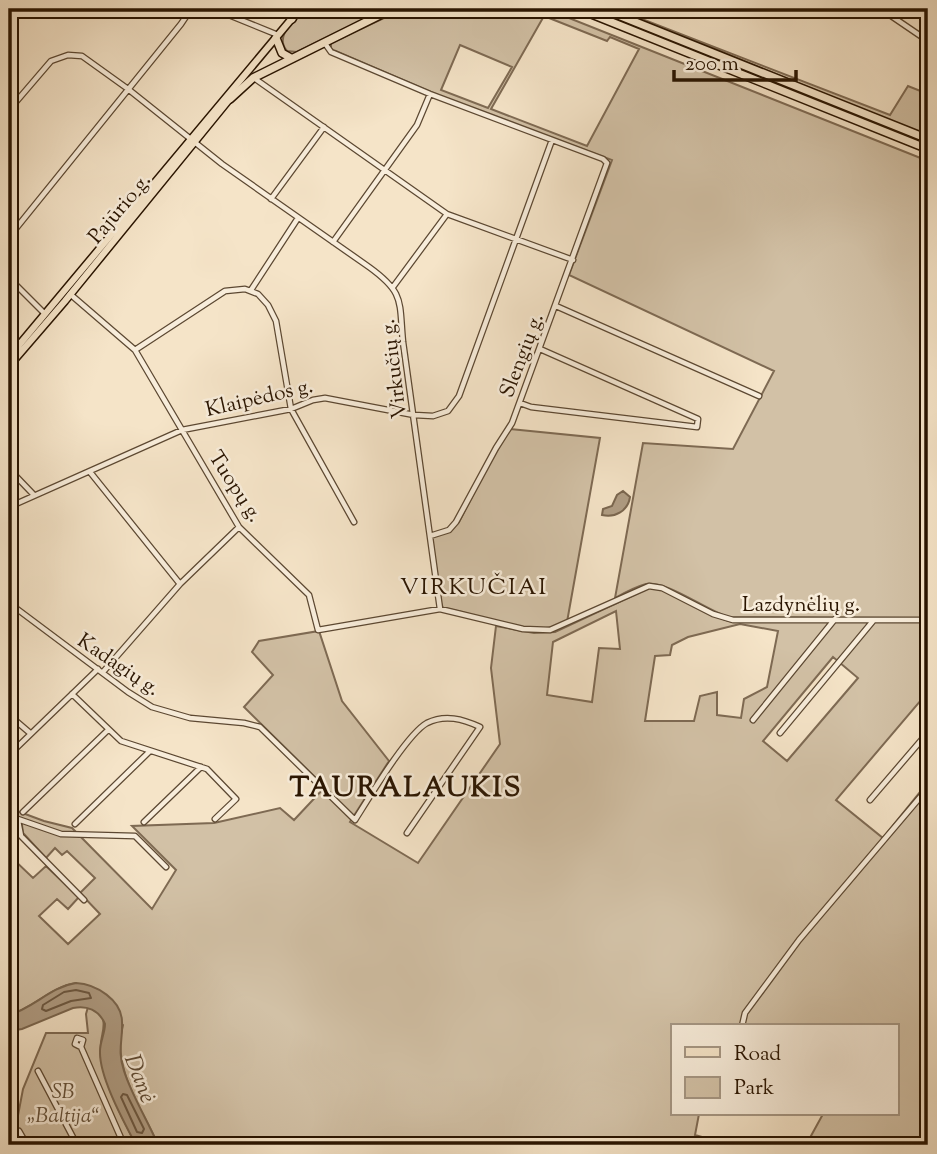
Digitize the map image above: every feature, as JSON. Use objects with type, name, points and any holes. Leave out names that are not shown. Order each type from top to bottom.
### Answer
[{"type":"highway","points":[[292,19],[298,9]]},
{"type":"highway","points":[[230,99],[253,78],[392,9]]},
{"type":"highway","points":[[579,9],[928,149]]},
{"type":"highway","points":[[603,9],[928,139]]},
{"type":"highway","points":[[278,37],[282,53],[291,58]]},
{"type":"main road","name":"Pajūrio g.","points":[[9,366],[71,294],[292,19]]},
{"type":"main road","name":"Pajūrio g.","points":[[9,358],[230,99],[251,68]]},
{"type":"street","points":[[9,237],[191,9]]},
{"type":"street","points":[[214,9],[278,37]]},
{"type":"street","points":[[881,9],[928,41]]},
{"type":"street","points":[[324,42],[331,52],[430,94],[552,140]]},
{"type":"street","name":"Virkučių g.","points":[[9,110],[51,61],[68,55],[82,56],[271,199],[382,276],[393,287],[403,313],[403,342],[440,609]]},
{"type":"street","points":[[253,78],[447,214],[573,260]]},
{"type":"street","points":[[333,242],[417,125],[430,94]]},
{"type":"street","points":[[271,199],[324,127]]},
{"type":"street","name":"Slengių g.","points":[[430,536],[449,530],[456,522],[489,459],[512,423],[607,163],[603,159],[552,140]]},
{"type":"street","name":"Klaipėdos g.","points":[[9,507],[182,430],[291,409],[313,400],[325,398],[414,415],[442,415],[454,406],[552,140]]},
{"type":"street","points":[[393,287],[447,214]]},
{"type":"street","points":[[251,290],[298,218]]},
{"type":"street","points":[[9,278],[46,315]]},
{"type":"street","points":[[135,350],[216,295],[229,290],[251,290],[265,301],[274,315],[291,409],[355,522]]},
{"type":"street","name":"Tuopų g.","points":[[71,294],[135,350],[239,527],[309,595],[318,630]]},
{"type":"street","points":[[556,306],[759,396]]},
{"type":"street","points":[[520,403],[531,407],[697,427],[698,419],[540,349]]},
{"type":"street","points":[[9,469],[33,495]]},
{"type":"street","points":[[90,472],[180,583]]},
{"type":"street","points":[[9,755],[100,670],[180,583],[239,527]]},
{"type":"street","name":"Lazdynėlių g.","points":[[318,630],[440,609],[514,627],[550,630],[649,586],[662,588],[713,614],[733,620],[928,620]]},
{"type":"street","name":"Kadagių g.","points":[[9,603],[152,707],[190,718],[260,727],[355,820],[414,733],[428,723],[461,718],[480,727],[407,833]]},
{"type":"street","points":[[753,720],[835,620]]},
{"type":"street","points":[[780,733],[874,620]]},
{"type":"street","points":[[72,694],[121,741],[207,769],[236,799],[215,819]]},
{"type":"street","points":[[870,800],[924,737],[928,712]]},
{"type":"street","points":[[9,715],[30,733]]},
{"type":"street","points":[[23,812],[108,730]]},
{"type":"street","points":[[75,824],[150,751]]},
{"type":"street","points":[[144,822],[201,767]]},
{"type":"street","points":[[742,1024],[745,1013],[800,940],[928,788]]},
{"type":"street","points":[[9,816],[61,834],[135,836],[166,867]]},
{"type":"street","points":[[18,821],[20,836],[84,900]]},
{"type":"street","points":[[81,1047],[124,1145]]},
{"type":"street","points":[[38,1071],[77,1145]]},
{"type":"street","points":[[19,1131],[27,1145]]},
{"type":"green space","points":[[303,9],[385,9],[297,52],[287,51],[284,34]]},
{"type":"green space","points":[[403,9],[549,10],[928,161],[928,618],[728,617],[664,586],[654,584],[642,585],[615,598],[643,443],[733,449],[774,371],[569,275],[612,160],[440,96],[331,49],[331,43]],"holes":[[[544,16],[607,41],[610,37],[639,49],[587,146],[491,109]],[[460,45],[512,67],[488,108],[441,90]]]},
{"type":"green space","points":[[587,9],[594,9],[928,143],[928,146]]},
{"type":"green space","points":[[616,9],[890,115],[908,86],[928,94],[928,136]]},
{"type":"green space","points":[[510,429],[600,438],[567,622],[552,627],[521,628],[443,608],[441,603],[432,537],[450,531],[459,522]]},
{"type":"green space","points":[[651,587],[732,622],[928,622],[928,692],[836,800],[883,838],[928,782],[928,1145],[806,1145],[822,1116],[898,1116],[898,1024],[671,1024],[671,1116],[699,1116],[695,1135],[730,1145],[158,1145],[125,1072],[120,1041],[123,1025],[76,983],[58,989],[9,1015],[9,855],[33,878],[46,866],[79,897],[68,909],[57,899],[39,916],[68,944],[100,914],[80,893],[95,878],[67,851],[62,855],[55,848],[46,858],[23,833],[22,825],[9,819],[9,808],[72,828],[152,909],[176,870],[132,826],[214,823],[280,808],[294,820],[325,787],[244,707],[273,675],[252,652],[259,641],[319,631],[342,701],[389,761],[350,822],[418,863],[500,744],[491,668],[496,626],[534,633],[555,632]],"holes":[[[616,611],[620,649],[599,648],[592,702],[547,695],[553,642]],[[740,624],[778,631],[767,687],[744,699],[741,718],[717,715],[717,692],[700,696],[694,721],[645,721],[655,656],[670,655],[672,645],[688,637]],[[833,657],[858,678],[787,761],[763,741]]]},
{"type":"green space","name":"SB „Baltija“","points":[[88,1007],[104,1021],[101,1049],[103,1069],[113,1099],[136,1145],[10,1145],[23,1089],[46,1033],[88,1033]]},
{"type":"water","points":[[623,491],[630,497],[624,510],[612,515],[602,515],[603,509],[612,506],[617,495]]},
{"type":"water","points":[[76,983],[99,990],[118,1007],[122,1022],[121,1051],[124,1071],[158,1145],[136,1145],[119,1112],[101,1062],[100,1048],[105,1024],[96,1012],[83,1007],[73,1008],[22,1029],[9,1031],[9,1015],[58,989]]},
{"type":"district","name":"VIRKUČIAI","points":[[474,586]]},
{"type":"district","name":"TAURALAUKIS","points":[[406,786]]},
{"type":"water label","name":"Danė","points":[[141,1078]]}]
